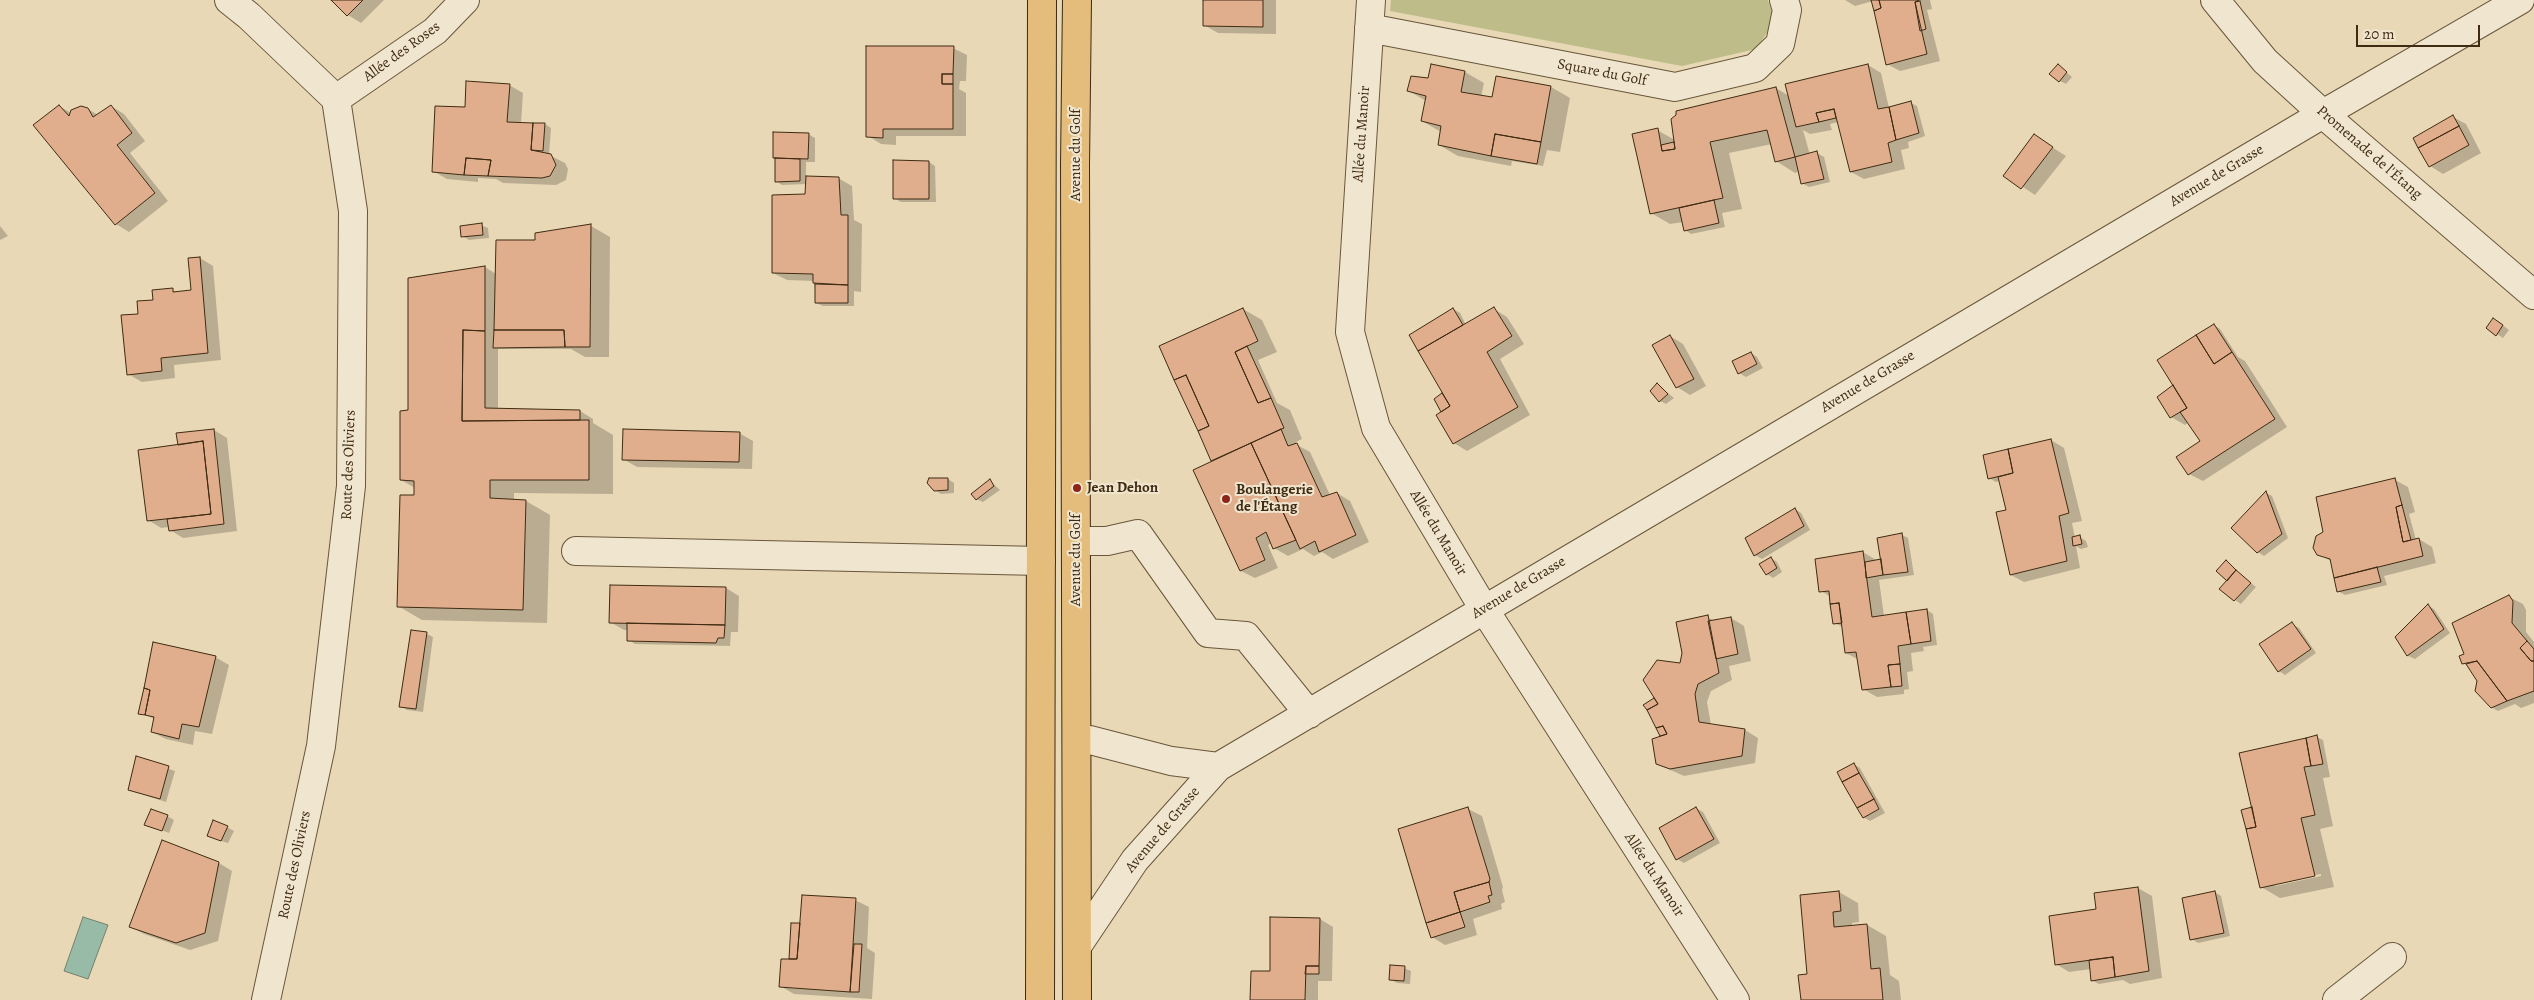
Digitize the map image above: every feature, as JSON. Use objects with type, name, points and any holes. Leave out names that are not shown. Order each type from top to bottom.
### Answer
[{"type":"main road","points":[[1040,1000],[1042,0]]},
{"type":"main road","name":"Avenue du Golf","points":[[1077,0],[1077,1000]]},
{"type":"main road","points":[[1041,830],[1066,764],[1078,742]]},
{"type":"street","points":[[229,0],[249,16],[336,99]]},
{"type":"street","name":"Allée des Roses","points":[[336,99],[435,30],[465,0]]},
{"type":"street","name":"Allée du Manoir","points":[[1370,0],[1350,332],[1376,428],[1484,609],[1735,1000]]},
{"type":"street","name":"Square du Golf","points":[[1369,28],[1675,87],[1755,68],[1780,44],[1788,10],[1784,0]]},
{"type":"street","name":"Promenade de l'Étang","points":[[2215,0],[2265,61],[2323,114],[2534,294]]},
{"type":"street","name":"Avenue de Grasse","points":[[1078,945],[1135,860],[1218,767],[2323,114],[2520,0]]},
{"type":"street","name":"Route des Oliviers","points":[[266,1000],[321,746],[352,486],[354,211],[336,99]]},
{"type":"street","points":[[1076,541],[1108,541],[1138,534],[1208,633],[1246,636],[1308,714]]},
{"type":"street","points":[[576,551],[1041,561]]},
{"type":"street","name":"Avenue de Grasse","points":[[1078,742],[1090,740],[1171,761],[1218,767]]},
{"type":"street","points":[[2337,1000],[2392,957]]},
{"type":"shaded area","points":[[1391,0],[1768,0],[1775,21],[1756,49],[1682,66],[1390,11]]},
{"type":"shaded area","points":[[83,917],[108,925],[88,979],[64,971]]},
{"type":"building","points":[[331,0],[363,0],[347,16]]},
{"type":"building","points":[[1203,0],[1263,0],[1263,27],[1203,26]]},
{"type":"building","points":[[1871,0],[1879,0],[1881,8],[1874,11]]},
{"type":"building","points":[[1879,0],[1919,0],[1915,2],[1927,54],[1886,65],[1874,11],[1881,8]]},
{"type":"building","points":[[1920,1],[1926,29],[1920,31],[1915,2]]},
{"type":"building","points":[[866,46],[954,46],[953,74],[942,74],[942,84],[953,84],[953,129],[883,129],[883,138],[866,137]]},
{"type":"building","points":[[1431,64],[1465,71],[1461,92],[1492,97],[1496,76],[1551,86],[1541,142],[1495,134],[1491,156],[1438,145],[1441,126],[1421,121],[1426,96],[1407,91],[1411,76],[1428,78]]},
{"type":"building","points":[[1868,64],[1878,109],[1889,107],[1896,140],[1888,143],[1892,162],[1850,172],[1834,109],[1816,113],[1819,122],[1796,127],[1785,84]]},
{"type":"building","points":[[2058,64],[2067,72],[2059,82],[2049,74]]},
{"type":"building","points":[[942,74],[953,74],[953,84],[942,84]]},
{"type":"building","points":[[466,81],[510,84],[507,122],[533,123],[531,150],[551,154],[556,165],[550,176],[542,178],[488,176],[491,160],[466,158],[464,175],[432,172],[435,106],[465,107]]},
{"type":"building","points":[[1776,87],[1795,157],[1775,162],[1767,130],[1710,142],[1723,198],[1650,214],[1632,134],[1658,128],[1662,151],[1675,149],[1671,119],[1676,115],[1676,111]]},
{"type":"building","points":[[1911,101],[1919,133],[1896,140],[1889,107]]},
{"type":"building","points":[[59,105],[69,116],[71,110],[81,106],[88,108],[93,117],[111,105],[132,133],[117,145],[155,193],[115,225],[33,125]]},
{"type":"building","points":[[1834,109],[1836,118],[1819,122],[1816,113]]},
{"type":"building","points":[[2453,115],[2459,126],[2418,148],[2413,138]]},
{"type":"building","points":[[533,123],[545,123],[543,151],[531,150]]},
{"type":"building","points":[[2459,126],[2469,145],[2429,167],[2418,148]]},
{"type":"building","points":[[773,132],[809,133],[808,159],[773,158]]},
{"type":"building","points":[[1495,134],[1541,142],[1537,164],[1491,156]]},
{"type":"building","points":[[2034,134],[2053,147],[2021,189],[2003,176]]},
{"type":"building","points":[[1674,142],[1675,149],[1662,151],[1661,145]]},
{"type":"building","points":[[1817,151],[1824,179],[1801,184],[1795,157]]},
{"type":"building","points":[[466,158],[491,160],[488,176],[464,175]]},
{"type":"building","points":[[775,158],[800,159],[800,181],[775,182]]},
{"type":"building","points":[[893,160],[929,161],[929,199],[893,199]]},
{"type":"building","points":[[806,176],[839,177],[841,215],[848,215],[848,285],[813,283],[813,274],[772,273],[772,195],[805,194]]},
{"type":"building","points":[[1714,200],[1719,223],[1684,231],[1679,208]]},
{"type":"building","points":[[482,223],[483,235],[461,237],[460,226]]},
{"type":"building","points":[[591,224],[590,347],[565,347],[564,330],[494,330],[496,240],[535,240],[535,233]]},
{"type":"building","points":[[200,257],[208,353],[161,358],[162,371],[127,375],[121,315],[138,314],[137,301],[153,300],[152,290],[173,288],[173,292],[191,290],[188,258]]},
{"type":"building","points":[[485,266],[485,331],[463,330],[462,421],[589,420],[589,480],[490,480],[490,498],[526,500],[523,610],[397,607],[400,495],[414,495],[414,481],[400,480],[400,411],[408,410],[408,278]]},
{"type":"building","points":[[815,284],[848,285],[848,303],[815,303]]},
{"type":"building","points":[[1494,307],[1512,336],[1487,352],[1518,407],[1453,444],[1436,415],[1450,406],[1418,351]]},
{"type":"building","points":[[1243,308],[1258,341],[1235,352],[1258,403],[1271,398],[1284,428],[1211,461],[1198,431],[1209,426],[1186,375],[1174,380],[1159,346]]},
{"type":"building","points":[[1453,308],[1463,325],[1418,351],[1409,335]]},
{"type":"building","points":[[2493,318],[2503,325],[2496,336],[2486,328]]},
{"type":"building","points":[[2214,324],[2232,352],[2214,364],[2196,335]]},
{"type":"building","points":[[463,330],[485,331],[485,408],[580,410],[580,420],[462,421]]},
{"type":"building","points":[[494,330],[564,330],[565,347],[493,348]]},
{"type":"building","points":[[1670,335],[1694,379],[1676,388],[1652,345]]},
{"type":"building","points":[[2196,335],[2214,364],[2232,352],[2275,419],[2188,475],[2176,457],[2200,441],[2180,412],[2187,408],[2157,360]]},
{"type":"building","points":[[1247,346],[1271,398],[1258,403],[1235,352]]},
{"type":"building","points":[[1751,352],[1757,364],[1738,374],[1732,361]]},
{"type":"building","points":[[1186,375],[1209,426],[1198,431],[1174,380]]},
{"type":"building","points":[[1657,383],[1668,394],[1659,402],[1650,391]]},
{"type":"building","points":[[2173,385],[2187,408],[2170,418],[2157,397]]},
{"type":"building","points":[[1442,393],[1450,406],[1441,412],[1434,399]]},
{"type":"building","points":[[214,429],[224,524],[169,531],[167,519],[211,514],[203,441],[178,445],[176,433]]},
{"type":"building","points":[[623,429],[740,432],[739,462],[622,460]]},
{"type":"building","points":[[1281,429],[1288,446],[1297,443],[1322,497],[1337,492],[1356,535],[1319,552],[1315,541],[1300,549],[1251,443]]},
{"type":"building","points":[[2051,439],[2069,513],[2059,516],[2067,561],[2010,575],[1996,512],[2006,510],[1998,477],[2013,473],[2008,449]]},
{"type":"building","points":[[203,441],[211,514],[147,521],[138,450]]},
{"type":"building","points":[[1251,443],[1296,540],[1273,549],[1266,532],[1256,538],[1265,560],[1240,571],[1193,470]]},
{"type":"building","points":[[2008,449],[2013,473],[1988,479],[1983,455]]},
{"type":"building","points":[[929,478],[948,478],[948,490],[934,491],[927,483]]},
{"type":"building","points":[[2395,478],[2402,505],[2396,507],[2403,542],[2419,538],[2423,556],[2334,578],[2330,559],[2317,555],[2313,548],[2316,536],[2323,532],[2316,497]]},
{"type":"building","points":[[990,479],[994,486],[976,500],[971,494]]},
{"type":"building","points":[[2266,491],[2282,534],[2257,553],[2231,528]]},
{"type":"building","points":[[2402,505],[2411,540],[2403,542],[2396,507]]},
{"type":"building","points":[[1795,508],[1804,526],[1754,556],[1745,538]]},
{"type":"building","points":[[1902,533],[1908,572],[1883,575],[1877,538]]},
{"type":"building","points":[[2080,535],[2082,544],[2073,546],[2072,537]]},
{"type":"building","points":[[1863,551],[1872,617],[1906,612],[1911,644],[1898,646],[1900,664],[1888,665],[1891,687],[1862,690],[1856,652],[1845,653],[1839,603],[1830,604],[1829,591],[1819,592],[1815,559]]},
{"type":"building","points":[[1771,557],[1777,568],[1766,575],[1759,564]]},
{"type":"building","points":[[1881,559],[1883,575],[1866,578],[1865,562]]},
{"type":"building","points":[[2226,560],[2236,570],[2227,581],[2216,571]]},
{"type":"building","points":[[2377,567],[2381,582],[2337,592],[2334,578]]},
{"type":"building","points":[[2236,570],[2251,583],[2234,601],[2219,589]]},
{"type":"building","points":[[610,585],[726,587],[725,625],[609,623]]},
{"type":"building","points":[[2509,595],[2513,601],[2512,623],[2527,641],[2520,648],[2531,661],[2534,661],[2534,691],[2507,701],[2477,661],[2462,664],[2459,656],[2464,654],[2452,623]]},
{"type":"building","points":[[1839,603],[1842,623],[1833,624],[1830,604]]},
{"type":"building","points":[[2428,604],[2444,629],[2407,656],[2395,637]]},
{"type":"building","points":[[1927,609],[1931,641],[1911,644],[1906,612]]},
{"type":"building","points":[[1708,615],[1719,673],[1698,684],[1695,694],[1699,722],[1745,729],[1742,756],[1670,769],[1656,764],[1652,739],[1667,734],[1663,726],[1656,728],[1647,710],[1658,704],[1643,680],[1657,660],[1680,663],[1682,653],[1676,622]]},
{"type":"building","points":[[1731,617],[1738,654],[1716,659],[1708,621]]},
{"type":"building","points":[[2292,622],[2311,649],[2278,672],[2259,644]]},
{"type":"building","points":[[627,623],[725,625],[724,638],[718,638],[716,643],[627,641]]},
{"type":"building","points":[[411,630],[427,632],[416,709],[399,707]]},
{"type":"building","points":[[2527,641],[2534,649],[2534,661],[2531,661],[2520,648]]},
{"type":"building","points":[[153,642],[216,656],[199,727],[182,724],[179,739],[151,732],[154,717],[145,715],[150,690],[144,688]]},
{"type":"building","points":[[2477,661],[2507,701],[2491,708],[2475,691],[2477,681],[2466,664]]},
{"type":"building","points":[[1900,664],[1902,686],[1891,687],[1888,665]]},
{"type":"building","points":[[144,688],[150,690],[145,715],[138,714]]},
{"type":"building","points":[[1654,698],[1658,704],[1647,710],[1643,705]]},
{"type":"building","points":[[1663,726],[1667,734],[1660,736],[1656,728]]},
{"type":"building","points":[[2317,735],[2323,764],[2311,766],[2306,738]]},
{"type":"building","points":[[2306,738],[2311,766],[2304,767],[2315,815],[2301,818],[2315,876],[2260,888],[2246,829],[2256,827],[2239,753]]},
{"type":"building","points":[[136,756],[169,766],[160,799],[128,790]]},
{"type":"building","points":[[1854,763],[1859,773],[1842,782],[1837,772]]},
{"type":"building","points":[[1859,773],[1874,799],[1857,808],[1842,782]]},
{"type":"building","points":[[1874,799],[1879,809],[1863,818],[1857,808]]},
{"type":"building","points":[[1468,807],[1490,879],[1489,882],[1454,892],[1460,912],[1426,923],[1398,829]]},
{"type":"building","points":[[1696,807],[1714,839],[1676,860],[1659,828]]},
{"type":"building","points":[[2252,807],[2256,827],[2246,829],[2241,810]]},
{"type":"building","points":[[151,809],[168,815],[162,831],[144,825]]},
{"type":"building","points":[[213,820],[228,826],[221,841],[207,836]]},
{"type":"building","points":[[162,840],[219,862],[205,933],[176,943],[129,927]]},
{"type":"building","points":[[1489,882],[1492,895],[1488,896],[1490,902],[1460,912],[1454,892]]},
{"type":"building","points":[[2138,887],[2149,971],[2115,977],[2113,957],[2055,965],[2049,916],[2096,909],[2094,893]]},
{"type":"building","points":[[1839,891],[1841,911],[1833,912],[1834,927],[1867,924],[1871,969],[1880,968],[1883,1000],[1801,1000],[1798,975],[1807,974],[1800,895]]},
{"type":"building","points":[[2215,891],[2224,933],[2190,940],[2182,898]]},
{"type":"building","points":[[802,895],[856,898],[850,992],[779,987],[781,959],[797,959]]},
{"type":"building","points":[[1460,912],[1465,927],[1431,938],[1426,923]]},
{"type":"building","points":[[1270,917],[1320,918],[1319,966],[1306,966],[1305,1000],[1250,1000],[1251,971],[1270,971]]},
{"type":"building","points":[[791,923],[800,923],[797,959],[789,959]]},
{"type":"building","points":[[854,944],[862,944],[859,992],[850,992]]},
{"type":"building","points":[[2113,957],[2115,977],[2091,981],[2089,960]]},
{"type":"building","points":[[1390,965],[1405,966],[1404,981],[1389,980]]},
{"type":"building","points":[[1306,966],[1319,966],[1319,974],[1305,974]]},
{"type":"place","name":"Jean Dehon","points":[[1077,488]]},
{"type":"place","name":"Boulangerie de l'Étang","points":[[1226,499]]}]
